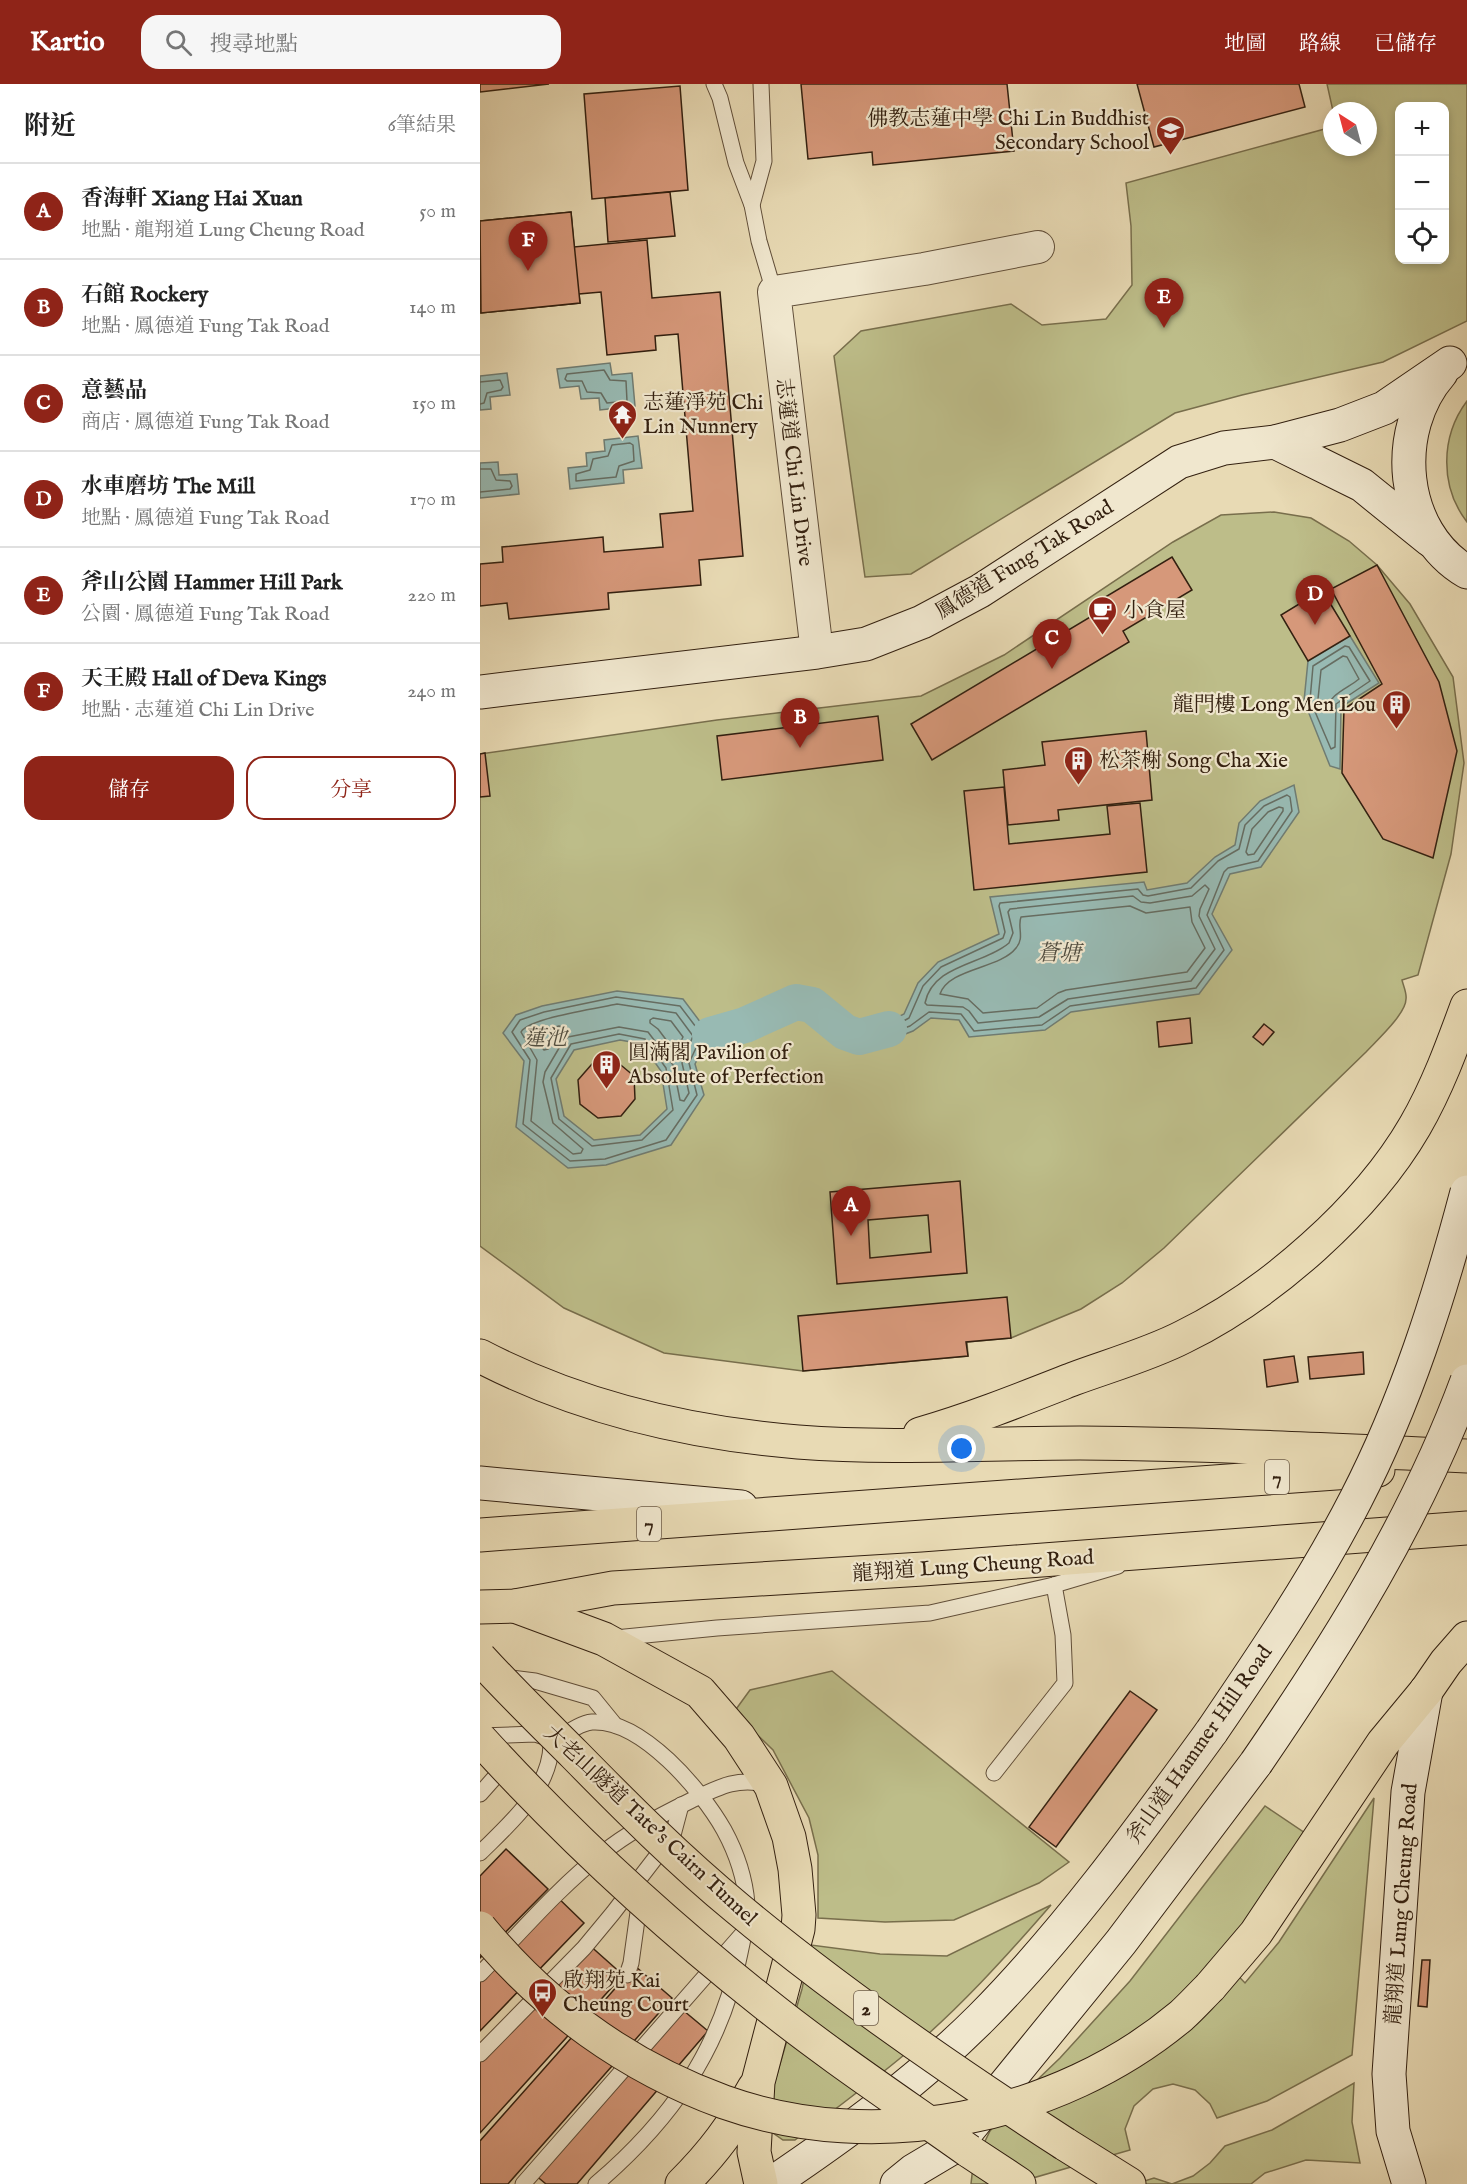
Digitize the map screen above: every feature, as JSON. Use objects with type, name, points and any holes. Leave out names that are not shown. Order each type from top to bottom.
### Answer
[{"type":"main road","name":"鳳德道 Fung Tak Road","points":[[480,692],[817,652],[866,644],[932,617],[980,591],[1179,462],[1224,447],[1275,442],[1340,425],[1384,408],[1458,357]]},
{"type":"main road","points":[[1458,357],[1433,383],[1420,405],[1412,429],[1408,454],[1409,480],[1415,505],[1426,528],[1459,566]]},
{"type":"main road","points":[[1275,442],[1362,485],[1459,566]]},
{"type":"main road","points":[[884,1445],[960,1422],[1183,1337],[1235,1306],[1282,1272],[1346,1215],[1395,1157],[1414,1127],[1445,1068],[1467,1006]]},
{"type":"main road","name":"斧山道 Hammer Hill Road","points":[[771,2184],[891,2098],[935,2061],[1017,1981],[1074,1913],[1212,1731],[1314,1575],[1355,1500],[1381,1446],[1427,1330],[1467,1192]]},
{"type":"main road","points":[[480,1356],[539,1383],[628,1414],[710,1431],[798,1442],[884,1445],[1091,1444],[1299,1448],[1467,1456]]},
{"type":"main road","points":[[943,2184],[944,2163],[955,2146],[1121,1942],[1256,1763],[1314,1678],[1365,1595],[1405,1523],[1435,1461],[1467,1381]]},
{"type":"main road","name":"7","points":[[480,1535],[1467,1464]]},
{"type":"main road","points":[[480,1483],[617,1494],[793,1513]]},
{"type":"main road","name":"龍翔道 Lung Cheung Road","points":[[480,1607],[515,1606],[614,1588],[923,1569],[1467,1528]]},
{"type":"main road","points":[[515,1606],[604,1640],[700,1692],[739,1737],[771,1786],[789,1836],[795,1869],[799,1915],[798,1929],[758,2082],[754,2152],[761,2184]]},
{"type":"main road","name":"龍翔道 Lung Cheung Road","points":[[1409,2184],[1393,2131],[1389,2074],[1408,1792],[1426,1691],[1446,1662],[1467,1638]]},
{"type":"main road","name":"大老山隧道 Tate's Cairn Tunnel","points":[[480,1658],[679,1857],[745,1915],[806,1964],[908,2038],[1004,2104],[1129,2184]]},
{"type":"main road","points":[[480,1928],[513,1964],[591,2033],[642,2065],[726,2102],[785,2117],[845,2126],[917,2124],[953,2120],[1005,2108],[1097,2072],[1182,2015],[1210,1987],[1256,1933],[1383,1743],[1426,1691]]},
{"type":"main road","points":[[490,1737],[600,1862],[762,2002],[833,2055],[1019,2184]]},
{"type":"main road","points":[[682,2184],[732,2127],[758,2082]]},
{"type":"main road","points":[[897,2184],[913,2171],[955,2146]]},
{"type":"street","points":[[774,292],[924,269],[1038,247]]},
{"type":"street","name":"志蓮道 Chi Lin Drive","points":[[774,292],[817,652]]},
{"type":"lane","name":"志蓮道 Chi Lin Drive","points":[[714,84],[720,98],[736,163],[752,205],[759,241],[774,292]]},
{"type":"lane","name":"志蓮道 Chi Lin Drive","points":[[752,205],[764,161],[761,84]]},
{"type":"lane","points":[[604,1640],[717,1628],[930,1613],[1054,1585],[1170,1551]]},
{"type":"lane","points":[[994,1773],[1065,1683],[1063,1635],[1054,1585]]},
{"type":"lane","points":[[480,1677],[535,1681],[593,1698],[615,1725]]},
{"type":"lane","points":[[551,1745],[568,1732],[590,1722],[615,1725],[643,1739],[688,1781],[724,1831],[742,1875],[747,1905],[737,1969],[713,2040],[675,2104],[651,2133],[596,2184]]},
{"type":"lane","points":[[480,1853],[516,1816],[538,1787],[546,1770],[551,1745],[547,1738],[541,1735],[490,1737]]},
{"type":"lane","points":[[480,1794],[496,1776],[509,1750],[490,1737]]},
{"type":"lane","points":[[480,1974],[552,1898],[605,1851],[632,1833],[681,1805],[738,1781],[754,1780],[771,1786]]},
{"type":"lane","points":[[480,2054],[590,1940],[673,1835],[681,1805]]},
{"type":"lane","points":[[627,1975],[631,1963],[643,1874]]},
{"type":"lane","points":[[523,2184],[744,1932]]},
{"type":"green space","points":[[1327,84],[1467,84],[1467,321],[1383,362],[1175,413],[911,574],[865,577],[834,356],[861,331],[1011,304],[1042,325],[1106,319],[1132,285],[1131,226],[1126,183],[1323,129],[1323,156],[1377,156],[1377,102],[1331,102]]},
{"type":"green space","points":[[1467,401],[1467,522],[1452,493],[1447,462],[1452,430]]},
{"type":"green space","points":[[1274,512],[1311,518],[1349,541],[1377,565],[1410,604],[1453,677],[1464,763],[1451,854],[1418,975],[1402,980],[1406,999],[1396,1019],[1366,1052],[1164,1248],[1122,1283],[1081,1309],[1011,1338],[967,1342],[968,1356],[803,1371],[664,1353],[564,1308],[480,1246],[480,754],[717,720],[921,696],[1004,655],[1173,542],[1221,515]]},
{"type":"green space","points":[[832,1671],[1069,1862],[1039,1883],[954,1920],[885,1922],[818,1918],[818,1855],[809,1818],[773,1750],[734,1712],[750,1690]]},
{"type":"green space","points":[[1374,1798],[1352,2055],[1267,2101],[1217,2118],[1210,2104],[1195,2090],[1173,2084],[1153,2089],[1134,2106],[1125,2129],[1130,2150],[1012,2184],[971,2184],[973,2166],[990,2131],[1010,2106],[1060,2058],[1130,1981],[1265,1806],[1305,1833],[1243,1929],[1219,1956],[1245,1983],[1279,1942]]},
{"type":"green space","points":[[1051,1905],[962,2002],[890,2066],[795,2140],[783,2140],[773,2133],[766,2112],[802,1989],[811,1945],[880,1954],[947,1956]]},
{"type":"green space","points":[[1354,2083],[1352,2122],[1360,2163],[1306,2160],[1265,2173],[1251,2184],[1172,2184],[1193,2176],[1210,2163],[1225,2146],[1272,2130]]},
{"type":"green space","points":[[1154,2178],[1172,2184],[1135,2184]]},
{"type":"water","points":[[610,363],[612,375],[632,373],[635,406],[600,410],[599,398],[581,399],[579,386],[560,388],[557,369]]},
{"type":"water","points":[[507,373],[510,395],[490,397],[491,409],[480,410],[480,376]]},
{"type":"water","points":[[638,436],[642,468],[623,470],[624,483],[570,489],[568,468],[587,466],[586,453],[605,451],[604,440]]},
{"type":"water","points":[[498,462],[499,475],[517,474],[519,494],[480,498],[480,463]]},
{"type":"water","points":[[1350,636],[1379,683],[1341,707],[1340,769],[1330,766],[1304,701],[1308,661]]},
{"type":"water","name":"蒼塘","points":[[1294,785],[1299,812],[1261,867],[1230,874],[1212,914],[1232,950],[1199,994],[1071,1012],[1045,1030],[969,1037],[959,1020],[931,1018],[913,1031],[890,1040],[888,1022],[904,1014],[918,983],[938,962],[999,934],[990,897],[1144,882],[1147,890],[1187,883],[1215,857],[1235,845],[1239,823],[1260,801]]},
{"type":"water","name":"蓮池","points":[[617,991],[683,999],[710,1035],[695,1064],[704,1095],[671,1145],[606,1165],[568,1168],[516,1127],[524,1061],[503,1033],[516,1015],[542,1006]],"holes":[[[620,1040],[642,1044],[661,1071],[667,1109],[640,1135],[594,1140],[564,1116],[556,1079],[574,1050]]]},
{"type":"building","points":[[480,84],[549,84],[480,92]]},
{"type":"building","points":[[801,84],[1007,84],[1014,151],[873,165],[872,152],[808,159]]},
{"type":"building","points":[[1137,84],[1299,84],[1305,107],[1154,147]]},
{"type":"building","points":[[680,86],[688,190],[592,199],[584,94]]},
{"type":"building","points":[[670,192],[675,236],[608,242],[605,198]]},
{"type":"building","points":[[571,212],[574,247],[647,240],[652,298],[720,292],[743,556],[699,560],[701,585],[608,593],[609,609],[509,619],[507,603],[480,606],[480,564],[503,562],[502,547],[603,537],[604,552],[663,547],[660,514],[693,511],[678,334],[655,336],[656,350],[607,355],[601,292],[579,294],[580,303],[481,313],[480,221]]},
{"type":"building","points":[[571,212],[580,303],[481,313],[480,221]]},
{"type":"building","points":[[1172,557],[1192,590],[1123,631],[1129,642],[932,760],[911,724],[1102,610],[1097,602]]},
{"type":"building","name":"龍門樓 Long Men Lou","points":[[1377,565],[1439,682],[1457,751],[1433,858],[1383,839],[1342,773],[1344,709],[1382,684],[1331,589]]},
{"type":"building","points":[[1322,590],[1350,636],[1308,661],[1281,615]]},
{"type":"building","points":[[878,716],[883,760],[722,780],[717,736]]},
{"type":"building","name":"松茶榭 Song Cha Xie","points":[[1146,731],[1152,800],[1058,810],[1059,820],[1008,825],[1003,770],[1045,765],[1042,742]]},
{"type":"building","points":[[485,753],[490,796],[480,797],[480,754]]},
{"type":"building","points":[[1004,787],[1009,844],[1110,834],[1107,806],[1140,803],[1147,872],[974,890],[964,791]]},
{"type":"building","points":[[1190,1018],[1192,1043],[1159,1047],[1157,1022]]},
{"type":"building","points":[[1264,1024],[1274,1032],[1263,1045],[1253,1037]]},
{"type":"building","name":"圓滿閣 Pavilion of Absolute of Perfection","points":[[616,1061],[634,1076],[635,1099],[621,1116],[598,1118],[580,1104],[578,1080],[592,1064]]},
{"type":"building","points":[[960,1181],[967,1273],[837,1284],[830,1192]],"holes":[[[928,1215],[931,1252],[870,1258],[868,1220]]]},
{"type":"building","points":[[1007,1297],[1011,1338],[966,1342],[968,1356],[803,1371],[798,1316]]},
{"type":"building","points":[[1363,1352],[1364,1374],[1310,1379],[1308,1357]]},
{"type":"building","points":[[1294,1356],[1298,1382],[1267,1387],[1264,1360]]},
{"type":"building","points":[[1130,1691],[1157,1710],[1056,1847],[1029,1827]]},
{"type":"building","points":[[506,1849],[548,1889],[480,1958],[480,1876]]},
{"type":"building","points":[[552,1892],[584,1923],[480,2031],[480,1967]]},
{"type":"building","points":[[587,1943],[623,1975],[480,2133],[480,2061]]},
{"type":"building","points":[[1422,1960],[1430,1960],[1427,2007],[1418,2006]]},
{"type":"building","points":[[635,1966],[672,1998],[508,2184],[480,2184],[480,2141]]},
{"type":"building","points":[[678,2006],[708,2031],[577,2184],[546,2184],[534,2174]]},
{"type":"waterway","points":[[710,1035],[745,1025],[796,1002],[812,1005],[845,1032],[859,1037],[889,1029]]},
{"type":"place","name":"佛教志蓮中學 Chi Lin Buddhist Secondary School","points":[[1170,156]]},
{"type":"place","name":"天王殿 Hall of Deva Kings","points":[[528,271]]},
{"type":"place","name":"斧山公園 Hammer Hill Park","points":[[1164,328]]},
{"type":"place","name":"志蓮淨苑 Chi Lin Nunnery","points":[[622,440]]},
{"type":"place","name":"水車磨坊 The Mill","points":[[1315,625]]},
{"type":"place","name":"小食屋","points":[[1102,636]]},
{"type":"place","name":"意藝品","points":[[1052,669]]},
{"type":"place","name":"龍門樓 Long Men Lou","points":[[1397,730]]},
{"type":"place","name":"石館 Rockery","points":[[800,748]]},
{"type":"place","name":"松茶榭 Song Cha Xie","points":[[1078,786]]},
{"type":"place","name":"圓滿閣 Pavilion of Absolute of Perfection","points":[[607,1090]]},
{"type":"place","name":"香海軒 Xiang Hai Xuan","points":[[851,1236]]},
{"type":"place","name":"啟翔苑 Kai Cheung Court","points":[[542,2018]]}]
